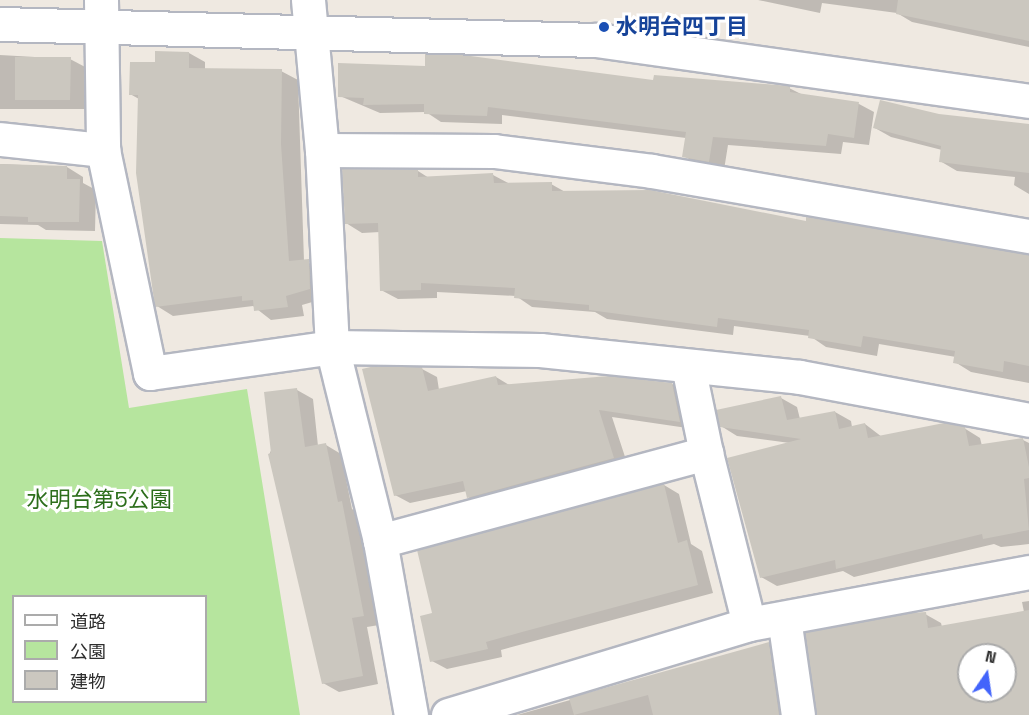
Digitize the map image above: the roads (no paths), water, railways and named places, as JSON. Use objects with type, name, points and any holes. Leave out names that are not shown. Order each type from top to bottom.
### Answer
[{"type":"street","points":[[102,14],[103,150],[150,373],[332,347],[540,350],[800,377],[1029,420]]},
{"type":"street","points":[[0,24],[102,14],[308,15],[596,40],[1029,101]]},
{"type":"street","points":[[308,15],[322,150],[332,347],[380,541],[411,715]]},
{"type":"street","points":[[0,139],[103,150]]},
{"type":"street","points":[[322,150],[505,153],[652,171],[1029,236]]},
{"type":"street","points":[[688,366],[706,453],[749,624]]},
{"type":"street","points":[[380,541],[706,453]]},
{"type":"street","points":[[448,715],[749,624],[1029,572]]},
{"type":"street","points":[[784,618],[798,715]]},
{"type":"place","name":"水明台四丁目","points":[[604,27]]},
{"type":"park label","name":"水明台第5公園","points":[[99,500]]}]
